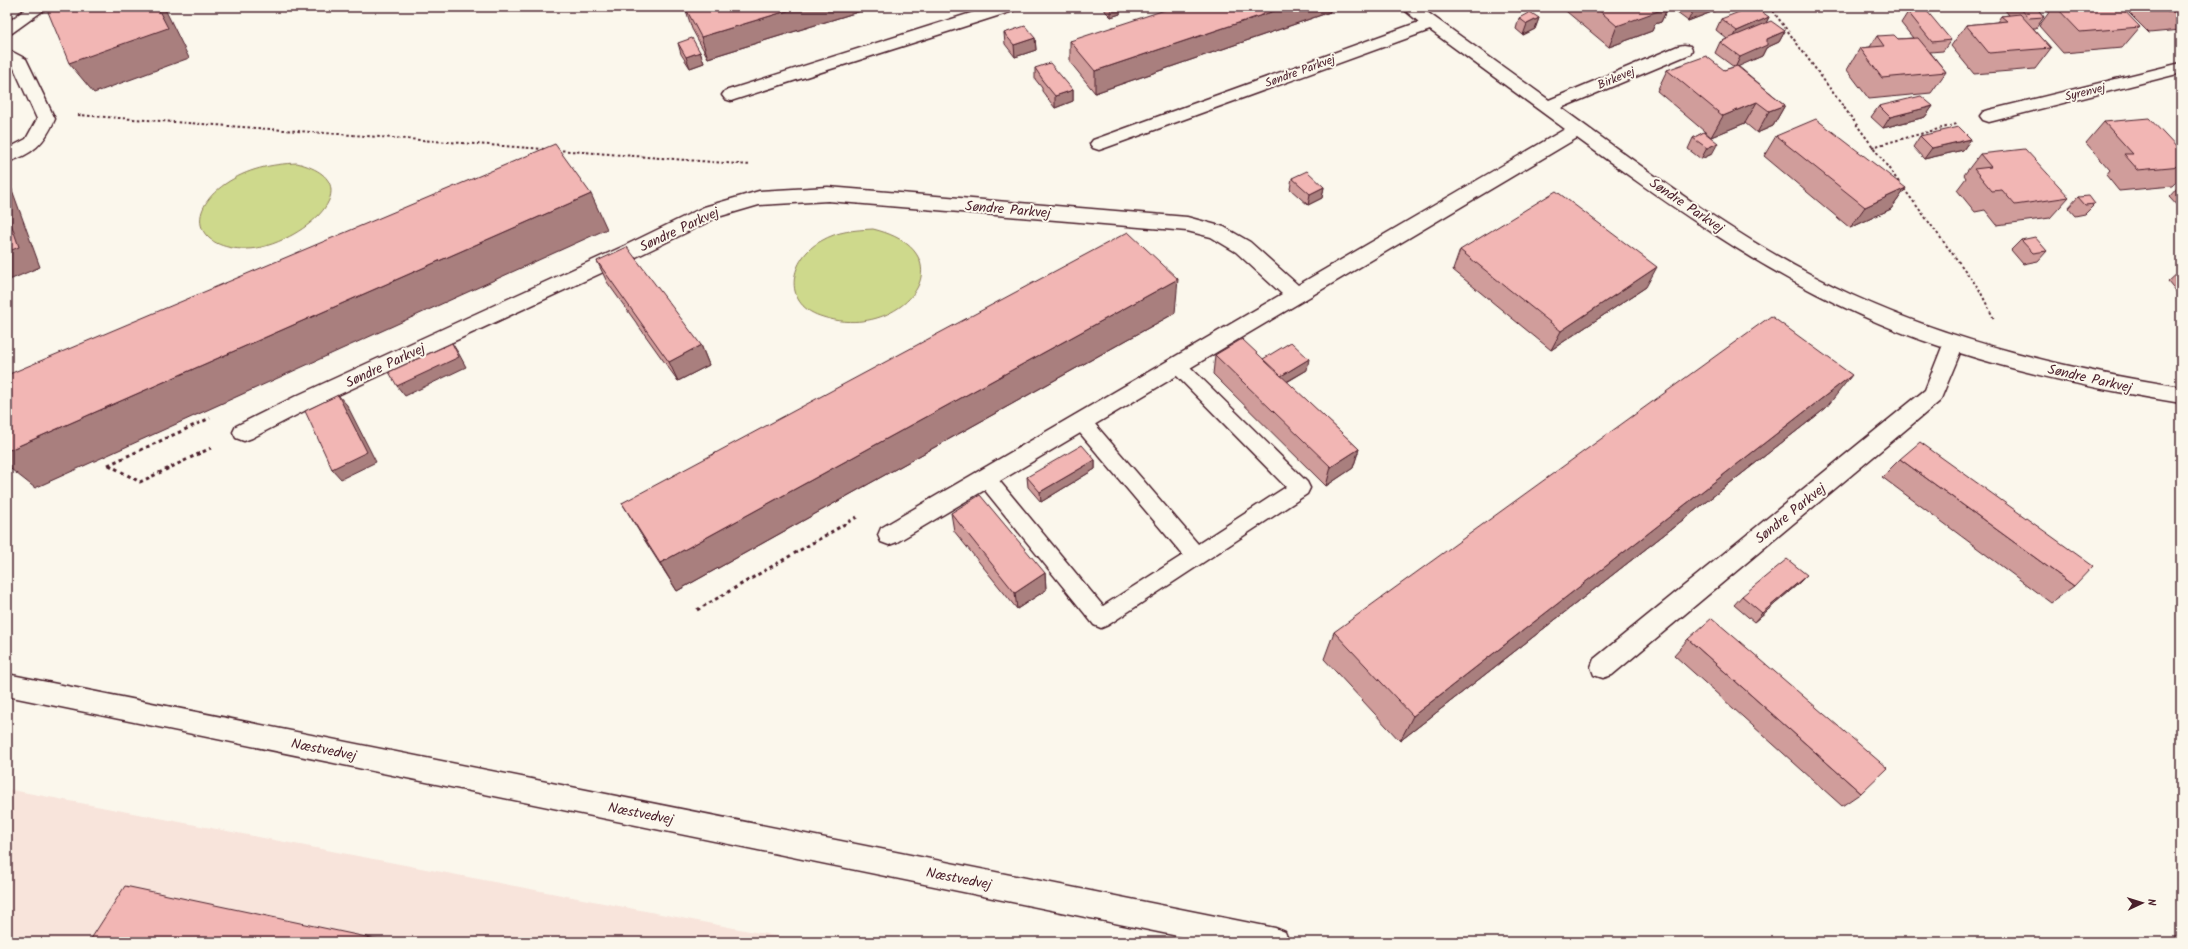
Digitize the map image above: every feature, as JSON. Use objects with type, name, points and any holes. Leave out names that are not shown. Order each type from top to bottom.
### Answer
[{"type":"street","points":[[731,95],[1007,7]]},
{"type":"street","name":"Søndre Parkvej","points":[[1409,7],[1548,107],[1577,130],[1721,229],[1802,278],[1870,311],[1954,343],[2008,359],[2125,387],[2181,395]]},
{"type":"street","name":"Søndre Parkvej","points":[[1099,144],[1432,23]]},
{"type":"street","name":"Birkevej","points":[[1548,107],[1684,50]]},
{"type":"street","points":[[7,54],[20,63],[46,119],[39,138],[22,150],[7,156]]},
{"type":"street","name":"Syrenvej","points":[[1989,116],[2181,68]]},
{"type":"street","points":[[889,535],[1577,130]]},
{"type":"street","name":"Søndre Parkvej","points":[[244,432],[303,402],[631,252],[711,212],[759,198],[828,194],[1187,224],[1217,232],[1243,247],[1296,295]]},
{"type":"street","name":"Søndre Parkvej","points":[[1603,667],[1933,395],[1954,343]]},
{"type":"street","name":"Næstvedvej","points":[[7,685],[1275,942]]},
{"type":"lane","points":[[7,30],[31,11],[42,7]]},
{"type":"lane","points":[[985,478],[1101,618],[1300,488],[1178,366]]},
{"type":"lane","points":[[1081,421],[1196,556]]},
{"type":"path","points":[[1770,7],[1872,147],[1979,289],[1997,325],[2008,359]]},
{"type":"path","points":[[46,119],[70,115],[757,165]]},
{"type":"path","points":[[1872,147],[1989,116]]},
{"type":"path","points":[[108,465],[140,482],[244,432]]},
{"type":"shaded area","points":[[7,789],[776,936],[805,942],[7,942]]},
{"type":"green space","points":[[297,163],[320,173],[330,185],[329,199],[320,214],[304,227],[285,239],[265,246],[246,249],[229,247],[216,243],[207,236],[202,227],[201,217],[204,206],[212,195],[225,184],[233,179],[260,168]]},
{"type":"green space","points":[[873,229],[903,241],[918,257],[921,275],[914,292],[899,308],[877,318],[850,322],[820,316],[808,310],[799,301],[795,291],[794,280],[802,258],[810,249],[821,241],[834,235]]},
{"type":"building","points":[[46,7],[157,7],[168,28],[69,63]]},
{"type":"building","points":[[685,7],[800,7],[701,37]]},
{"type":"building","points":[[1174,7],[1286,7],[1095,71],[1070,41]]},
{"type":"building","points":[[1595,7],[1657,7],[1661,10],[1617,26]]},
{"type":"building","points":[[1755,7],[1769,17],[1737,31],[1721,19]]},
{"type":"building","points":[[2019,7],[2036,7],[2044,17],[2029,18]]},
{"type":"building","points":[[2056,7],[2121,7],[2140,27],[2080,32]]},
{"type":"building","points":[[2162,7],[2181,7],[2181,11],[2167,12]]},
{"type":"building","points":[[1926,10],[1951,40],[1932,42],[1908,12]]},
{"type":"building","points":[[1530,12],[1539,18],[1527,24],[1519,18]]},
{"type":"building","points":[[2020,14],[2051,48],[1989,53],[1966,25],[2007,21],[2001,16]]},
{"type":"building","points":[[1771,21],[1785,31],[1767,39],[1767,45],[1740,57],[1720,42]]},
{"type":"building","points":[[1025,26],[1035,38],[1014,45],[1004,33]]},
{"type":"building","points":[[1894,35],[1898,39],[1918,38],[1946,72],[1882,78],[1860,48],[1884,46],[1877,36]]},
{"type":"building","points":[[692,38],[700,52],[686,57],[678,43]]},
{"type":"building","points":[[1706,56],[1724,70],[1737,66],[1785,105],[1769,111],[1757,102],[1723,116],[1667,70]]},
{"type":"building","points":[[1050,63],[1073,90],[1055,96],[1042,80],[1035,68]]},
{"type":"building","points":[[1921,96],[1933,106],[1890,117],[1879,106]]},
{"type":"building","points":[[2149,118],[2181,152],[2181,166],[2138,170],[2124,154],[2133,154],[2104,122]]},
{"type":"building","points":[[1816,119],[1906,188],[1865,207],[1776,136]]},
{"type":"building","points":[[1959,127],[1971,139],[1932,148],[1920,136]]},
{"type":"building","points":[[1704,132],[1718,143],[1707,148],[1693,138]]},
{"type":"building","points":[[555,144],[591,194],[7,451],[7,375]]},
{"type":"building","points":[[2025,149],[2069,197],[2015,205],[2002,190],[1992,191],[1974,169],[1991,167],[1980,154]]},
{"type":"building","points":[[1307,171],[1324,187],[1310,194],[1292,178]]},
{"type":"building","points":[[1556,191],[1657,267],[1561,331],[1460,250]]},
{"type":"building","points":[[2089,196],[2095,204],[2085,205],[2078,197]]},
{"type":"building","points":[[7,212],[19,247],[7,252]]},
{"type":"building","points":[[1128,232],[1178,279],[660,563],[622,503]]},
{"type":"building","points":[[2035,237],[2047,251],[2033,253],[2021,240]]},
{"type":"building","points":[[627,247],[701,345],[669,362],[597,261]]},
{"type":"building","points":[[1771,316],[1852,375],[1413,716],[1334,632]]},
{"type":"building","points":[[1242,339],[1359,449],[1331,467],[1215,355]]},
{"type":"building","points":[[1291,342],[1309,359],[1281,376],[1263,359]]},
{"type":"building","points":[[452,343],[459,357],[397,386],[389,372]]},
{"type":"building","points":[[338,395],[367,452],[332,469],[305,411]]},
{"type":"building","points":[[1920,442],[2093,566],[2074,586],[1900,459]]},
{"type":"building","points":[[1082,445],[1095,460],[1040,492],[1027,477]]},
{"type":"building","points":[[980,495],[1045,573],[1015,593],[951,513]]},
{"type":"building","points":[[1787,559],[1807,575],[1762,613],[1742,596]]},
{"type":"building","points":[[1712,618],[1887,768],[1861,793],[1688,639]]},
{"type":"building","points":[[125,886],[390,942],[89,942]]}]
